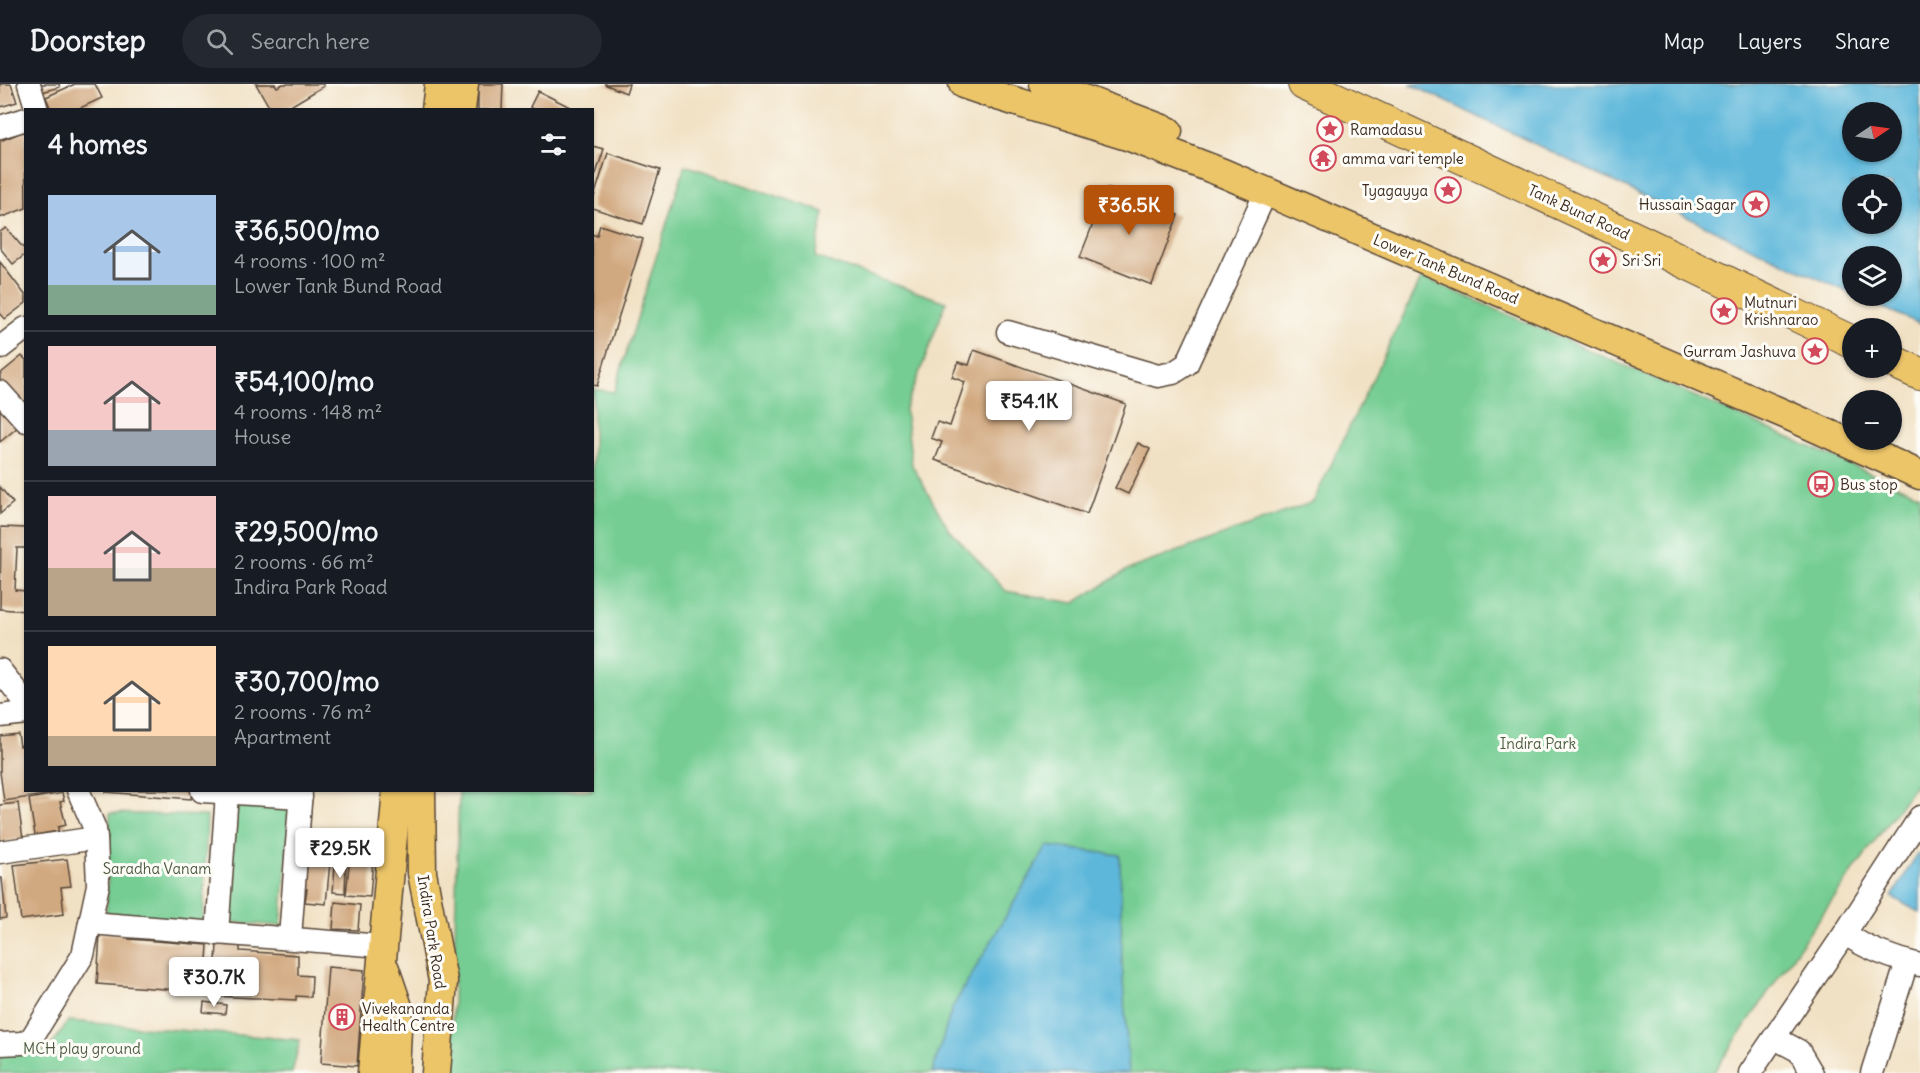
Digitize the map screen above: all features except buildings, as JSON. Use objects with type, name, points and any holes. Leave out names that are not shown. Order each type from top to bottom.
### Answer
[{"type":"highway","name":"Tank Bund Road","points":[[1304,84],[1842,337]]},
{"type":"highway","points":[[1342,84],[1842,320]]},
{"type":"highway","points":[[1902,348],[1920,357]]},
{"type":"highway","points":[[1902,366],[1920,374]]},
{"type":"main road","points":[[436,108],[439,84]]},
{"type":"main road","points":[[461,108],[464,84]]},
{"type":"main road","name":"Lower Tank Bund Road","points":[[963,84],[1130,137],[1223,173],[1787,415],[1920,475]]},
{"type":"main road","name":"Lower Tank Bund Road","points":[[1044,84],[1231,155],[1842,422]]},
{"type":"main road","points":[[1902,448],[1920,456]]},
{"type":"main road","points":[[372,1073],[397,792]]},
{"type":"main road","name":"Indira Park Road","points":[[422,792],[422,873],[443,981],[436,1073]]},
{"type":"main road","points":[[382,952],[419,1073]]},
{"type":"main road","points":[[395,1073],[426,1018],[443,981]]},
{"type":"street","points":[[29,84],[36,108]]},
{"type":"street","points":[[0,127],[24,120]]},
{"type":"street","points":[[1008,332],[1158,376],[1173,373],[1187,364],[1266,192]]},
{"type":"street","points":[[0,348],[24,330]]},
{"type":"street","points":[[0,392],[24,420]]},
{"type":"street","points":[[0,670],[24,700]]},
{"type":"street","points":[[0,716],[24,713]]},
{"type":"street","points":[[0,1044],[22,1044],[31,1039],[83,955],[98,885],[95,829],[79,792]]},
{"type":"street","points":[[217,934],[227,792],[301,794],[290,938]]},
{"type":"street","points":[[1764,1073],[1791,1047],[1850,937],[1920,818]]},
{"type":"street","points":[[0,852],[96,838]]},
{"type":"street","points":[[1750,1073],[1920,843]]},
{"type":"street","points":[[90,923],[290,938],[382,952]]},
{"type":"street","points":[[1850,937],[1914,964],[1873,1069]]},
{"type":"street","points":[[1791,1047],[1812,1073]]},
{"type":"green space","name":"Indira Park","points":[[685,165],[824,212],[815,257],[946,302],[905,408],[912,465],[948,528],[1006,591],[1074,603],[1127,570],[1313,502],[1422,277],[1920,495],[1920,778],[1804,940],[1713,1073],[451,1073],[459,792],[594,792],[594,389],[614,392]]},
{"type":"green space","points":[[237,803],[291,807],[281,926],[227,922]]},
{"type":"green space","name":"Saradha Vanam","points":[[110,813],[207,816],[203,922],[106,919]]},
{"type":"green space","name":"MCH play ground","points":[[68,1021],[300,1040],[292,1073],[0,1073],[0,1054],[48,1051]]},
{"type":"water","name":"Hussain Sagar","points":[[1410,84],[1920,84],[1920,324],[1879,306],[1902,306],[1902,246],[1842,246],[1842,289]]},
{"type":"water","points":[[1047,846],[1120,855],[1122,963],[1129,1073],[932,1073],[952,1008]]},
{"type":"water","points":[[1917,854],[1920,856],[1920,913],[1892,897]]},
{"type":"place","name":"Ramadasu","points":[[1330,129]]},
{"type":"place","name":"amma vari temple","points":[[1323,158]]},
{"type":"place","name":"Tyagayya","points":[[1448,190]]},
{"type":"place","name":"Hussain Sagar","points":[[1756,204]]},
{"type":"place","name":"Sri Sri","points":[[1603,260]]},
{"type":"place","name":"Mutnuri Krishnarao","points":[[1724,311]]},
{"type":"place","name":"Gurram Jashuva","points":[[1815,351]]},
{"type":"place","name":"Bus stop","points":[[1821,484]]},
{"type":"place","name":"Vivekananda Health Centre","points":[[342,1017]]}]
